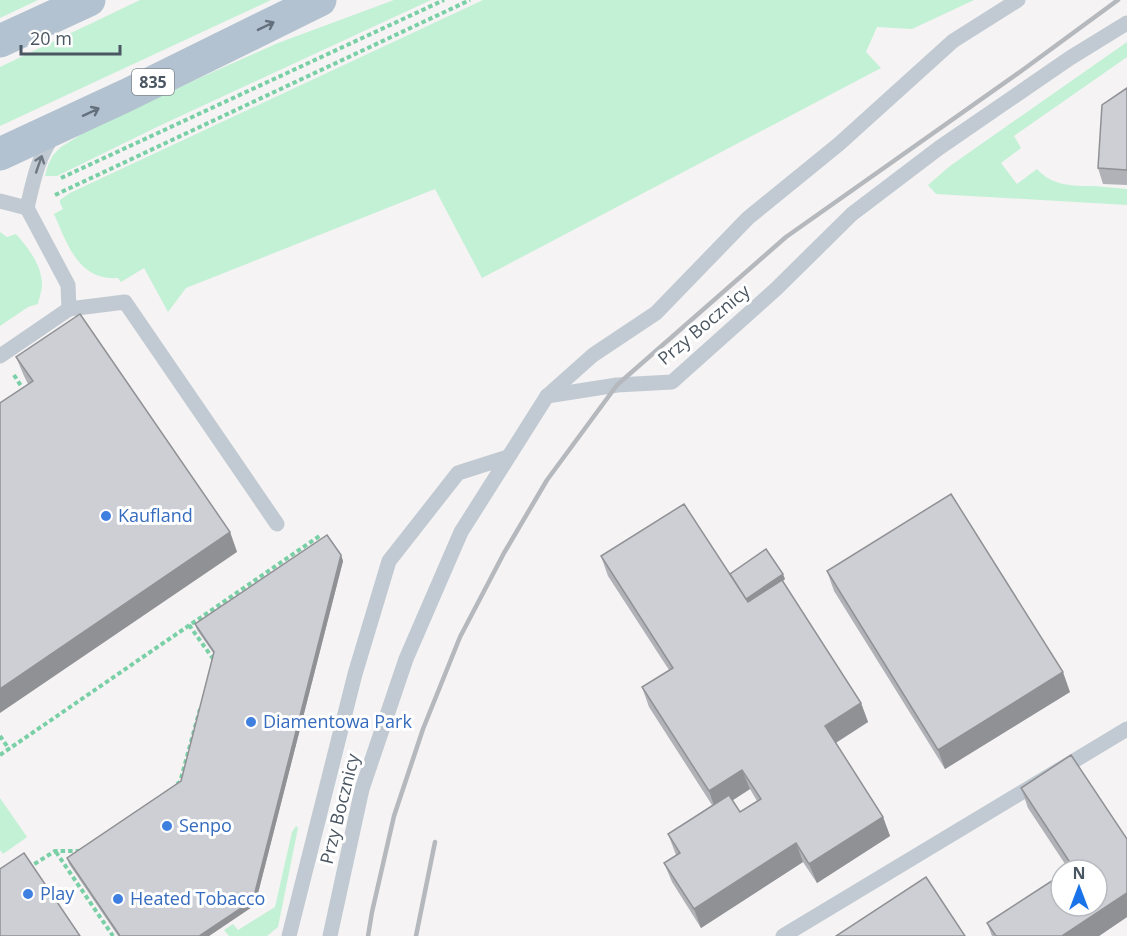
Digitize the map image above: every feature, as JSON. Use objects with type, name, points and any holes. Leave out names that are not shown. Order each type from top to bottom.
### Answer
[{"type":"main road","points":[[0,42],[88,0]]},
{"type":"main road","name":"835","points":[[0,154],[127,95],[320,0]]},
{"type":"lane","points":[[547,396],[593,354],[656,313],[748,218],[903,88],[953,41],[1018,0]]},
{"type":"lane","name":"Przy Bocznicy","points":[[330,936],[362,789],[406,659],[461,532],[547,396],[616,385],[672,382],[776,289],[852,214],[939,148],[1070,58],[1127,23]]},
{"type":"lane","points":[[61,126],[42,154],[27,208],[68,285],[69,309]]},
{"type":"lane","points":[[0,201],[27,208]]},
{"type":"lane","points":[[0,356],[69,309],[125,302],[277,524]]},
{"type":"lane","points":[[290,936],[355,674],[389,561],[458,473],[508,458]]},
{"type":"lane","points":[[783,936],[1127,729]]},
{"type":"path","points":[[31,192],[444,0]]},
{"type":"path","points":[[27,208],[470,0]]},
{"type":"path","points":[[22,368],[13,374],[30,399]]},
{"type":"path","points":[[0,755],[321,535]]},
{"type":"path","points":[[189,625],[214,660],[212,667]]},
{"type":"path","points":[[171,788],[180,782],[201,705]]},
{"type":"path","points":[[0,736],[9,749]]},
{"type":"path","points":[[21,873],[55,851],[79,851],[88,845]]},
{"type":"path","points":[[55,851],[113,936]]},
{"type":"green space","points":[[0,0],[38,0],[0,18]]},
{"type":"green space","points":[[140,0],[271,0],[0,126],[0,67]]},
{"type":"green space","points":[[394,0],[431,0],[159,126],[57,176],[45,176],[53,155],[61,147],[85,132],[278,43]]},
{"type":"green space","points":[[483,0],[974,0],[912,29],[877,27],[866,52],[881,68],[482,278],[435,189],[186,288],[168,312],[144,268],[121,282],[118,278],[93,273],[84,267],[69,248],[54,214],[63,209],[60,200],[70,193]]},
{"type":"green space","points":[[1127,42],[1127,57],[1014,136],[1021,148],[1001,163],[1017,184],[1037,169],[1049,179],[1063,184],[1127,189],[1127,205],[936,194],[928,185],[950,166]]},
{"type":"green space","points":[[0,232],[7,237],[16,234],[34,257],[40,271],[42,290],[38,304],[28,307],[0,326]]},
{"type":"green space","points":[[0,798],[27,837],[3,854],[0,850]]},
{"type":"green space","points":[[296,826],[298,828],[278,927],[267,936],[229,936],[224,930],[233,924],[238,930],[275,907],[292,832]]},
{"type":"building","points":[[1127,88],[1127,170],[1098,168],[1102,105]]},
{"type":"building","name":"Kaufland","points":[[80,314],[230,532],[0,689],[0,403],[33,381],[16,357]]},
{"type":"building","points":[[951,494],[1063,672],[938,750],[827,571]]},
{"type":"building","points":[[684,504],[748,602],[782,580],[861,703],[825,726],[883,817],[809,864],[796,843],[694,909],[664,863],[680,853],[668,834],[729,795],[740,812],[761,799],[742,770],[709,791],[642,687],[673,668],[601,556]]},
{"type":"building","name":"Diamentowa Park","points":[[327,535],[341,555],[253,900],[199,936],[120,936],[67,858],[181,781],[214,652],[195,624]]},
{"type":"building","points":[[766,549],[783,574],[746,599],[730,574]]},
{"type":"building","points":[[1071,755],[1127,839],[1127,893],[1109,905],[1109,858],[1067,858],[1021,788]]},
{"type":"building","points":[[24,853],[80,936],[0,936],[0,869]]},
{"type":"building","points":[[926,877],[965,936],[836,936]]},
{"type":"building","points":[[1049,883],[1049,918],[1089,918],[1062,936],[996,936],[987,923]]},
{"type":"railway","points":[[368,936],[394,816],[423,729],[460,637],[504,553],[547,480],[617,385],[786,237],[1118,0]]},
{"type":"railway","points":[[416,936],[435,842]]},
{"type":"place","name":"Kaufland","points":[[106,516]]},
{"type":"place","name":"Diamentowa Park","points":[[251,722]]},
{"type":"place","name":"Senpo","points":[[167,826]]},
{"type":"place","name":"Play","points":[[28,894]]},
{"type":"place","name":"Heated Tobacco","points":[[118,899]]}]
